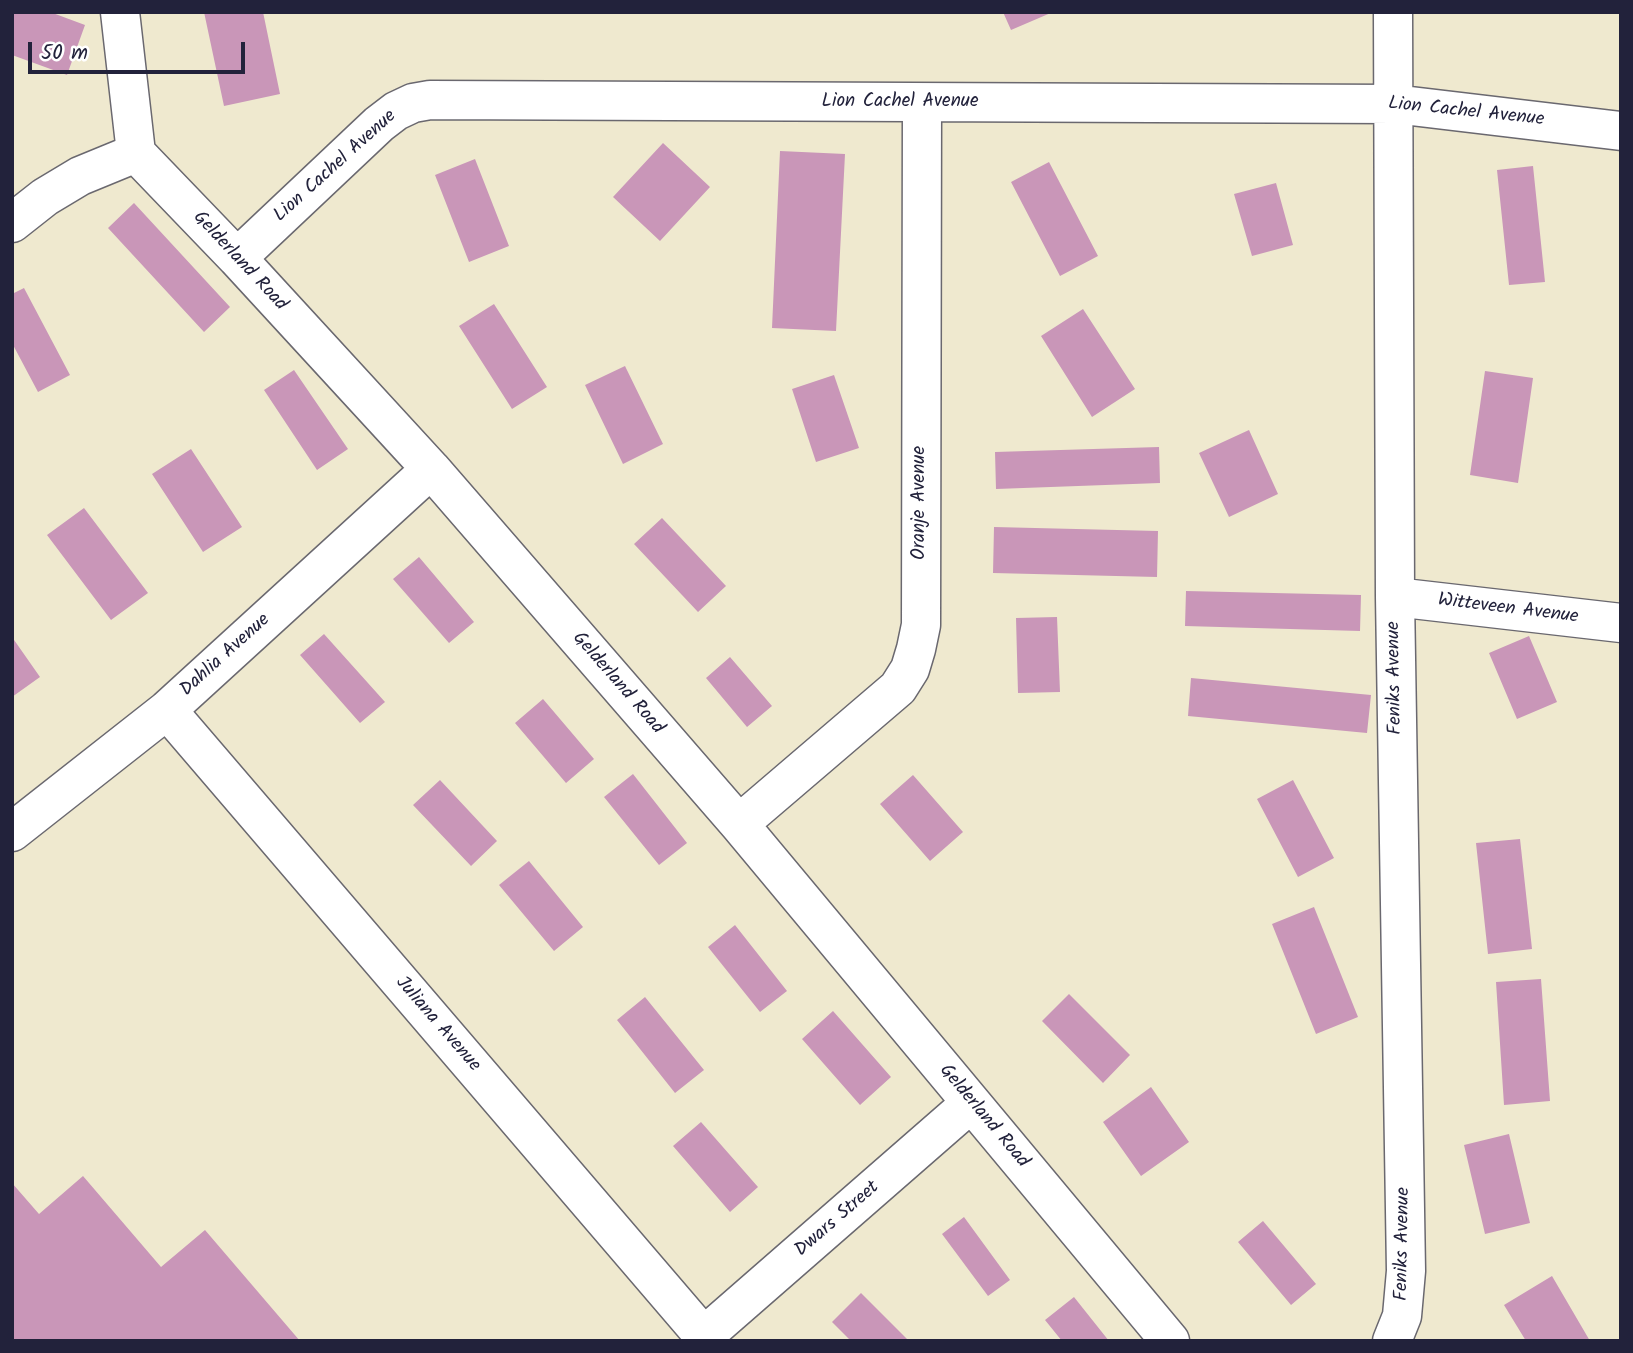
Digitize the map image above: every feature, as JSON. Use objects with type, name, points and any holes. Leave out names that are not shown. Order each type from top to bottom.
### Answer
[{"type":"street","points":[[12,223],[45,197],[80,176],[136,153],[120,12]]},
{"type":"street","name":"Feniks Avenue","points":[[1392,1341],[1402,1316],[1406,1271],[1395,597],[1393,12]]},
{"type":"street","name":"Lion Cachel Avenue","points":[[237,258],[379,124],[413,103],[456,98],[1394,104],[1621,131]]},
{"type":"street","name":"Oranje Avenue","points":[[739,824],[898,688],[910,669],[916,649],[921,625],[922,103]]},
{"type":"street","name":"Gelderland Road","points":[[136,153],[237,258],[431,469],[739,824],[1170,1341]]},
{"type":"street","name":"Dahlia Avenue","points":[[12,832],[167,710],[431,469]]},
{"type":"street","name":"Witteveen Avenue","points":[[1395,597],[1621,623]]},
{"type":"street","name":"Juliana Avenue","points":[[167,710],[706,1338]]},
{"type":"street","name":"Dwars Street","points":[[706,1338],[971,1103]]},
{"type":"building","points":[[12,12],[50,12],[85,25],[67,75],[12,55]]},
{"type":"building","points":[[204,12],[263,12],[280,94],[224,106]]},
{"type":"building","points":[[1003,12],[1053,12],[1011,30]]},
{"type":"building","points":[[663,143],[710,187],[660,241],[613,197]]},
{"type":"building","points":[[780,151],[845,154],[836,331],[772,328]]},
{"type":"building","points":[[475,159],[509,246],[469,262],[435,175]]},
{"type":"building","points":[[1049,162],[1098,256],[1060,276],[1011,182]]},
{"type":"building","points":[[1533,166],[1545,282],[1509,285],[1497,170]]},
{"type":"building","points":[[1276,183],[1293,245],[1252,256],[1234,194]]},
{"type":"building","points":[[134,203],[230,307],[204,332],[108,228]]},
{"type":"building","points":[[24,288],[70,375],[38,392],[12,343],[12,294]]},
{"type":"building","points":[[494,304],[547,387],[512,409],[459,326]]},
{"type":"building","points":[[1083,309],[1135,389],[1092,417],[1041,336]]},
{"type":"building","points":[[625,366],[663,444],[623,464],[585,385]]},
{"type":"building","points":[[294,370],[348,449],[317,470],[264,390]]},
{"type":"building","points":[[1485,371],[1533,378],[1518,483],[1470,475]]},
{"type":"building","points":[[834,375],[859,448],[816,462],[792,389]]},
{"type":"building","points":[[1249,430],[1278,494],[1229,517],[1199,453]]},
{"type":"building","points":[[1159,447],[1160,483],[996,489],[995,452]]},
{"type":"building","points":[[191,449],[242,527],[203,552],[152,474]]},
{"type":"building","points":[[84,508],[148,593],[111,620],[47,535]]},
{"type":"building","points":[[662,518],[726,586],[698,612],[634,544]]},
{"type":"building","points":[[994,527],[1158,531],[1157,577],[993,573]]},
{"type":"building","points":[[419,557],[474,622],[449,643],[393,579]]},
{"type":"building","points":[[1186,591],[1361,595],[1360,631],[1185,626]]},
{"type":"building","points":[[1057,617],[1060,692],[1018,693],[1016,618]]},
{"type":"building","points":[[324,634],[385,702],[360,723],[300,655]]},
{"type":"building","points":[[1529,636],[1557,702],[1517,719],[1489,653]]},
{"type":"building","points":[[12,637],[40,677],[12,697]]},
{"type":"building","points":[[730,657],[772,706],[747,727],[706,678]]},
{"type":"building","points":[[1191,678],[1371,695],[1367,733],[1188,716]]},
{"type":"building","points":[[543,699],[594,759],[566,783],[515,723]]},
{"type":"building","points":[[633,774],[687,843],[659,865],[604,797]]},
{"type":"building","points":[[913,775],[963,832],[930,861],[880,804]]},
{"type":"building","points":[[440,780],[497,841],[471,866],[413,805]]},
{"type":"building","points":[[1293,780],[1334,858],[1298,877],[1257,799]]},
{"type":"building","points":[[1520,839],[1532,949],[1488,954],[1476,843]]},
{"type":"building","points":[[529,861],[583,927],[554,951],[499,885]]},
{"type":"building","points":[[1314,907],[1358,1017],[1316,1034],[1272,924]]},
{"type":"building","points":[[735,925],[787,991],[760,1012],[708,947]]},
{"type":"building","points":[[1541,979],[1550,1101],[1504,1105],[1496,982]]},
{"type":"building","points":[[1069,994],[1130,1055],[1103,1083],[1042,1021]]},
{"type":"building","points":[[645,997],[704,1070],[675,1093],[617,1020]]},
{"type":"building","points":[[833,1011],[891,1077],[860,1105],[802,1039]]},
{"type":"building","points":[[1151,1087],[1189,1142],[1141,1176],[1103,1122]]},
{"type":"building","points":[[701,1122],[758,1187],[730,1212],[673,1146]]},
{"type":"building","points":[[1509,1134],[1530,1223],[1485,1234],[1464,1145]]},
{"type":"building","points":[[83,1176],[161,1267],[205,1230],[300,1341],[12,1341],[12,1183],[39,1214]]},
{"type":"building","points":[[964,1217],[1010,1280],[988,1296],[942,1234]]},
{"type":"building","points":[[1263,1221],[1316,1284],[1291,1305],[1238,1242]]},
{"type":"building","points":[[1552,1276],[1590,1341],[1526,1341],[1504,1305]]},
{"type":"building","points":[[861,1293],[909,1341],[851,1341],[832,1322]]},
{"type":"building","points":[[1074,1297],[1109,1341],[1062,1341],[1045,1320]]}]
